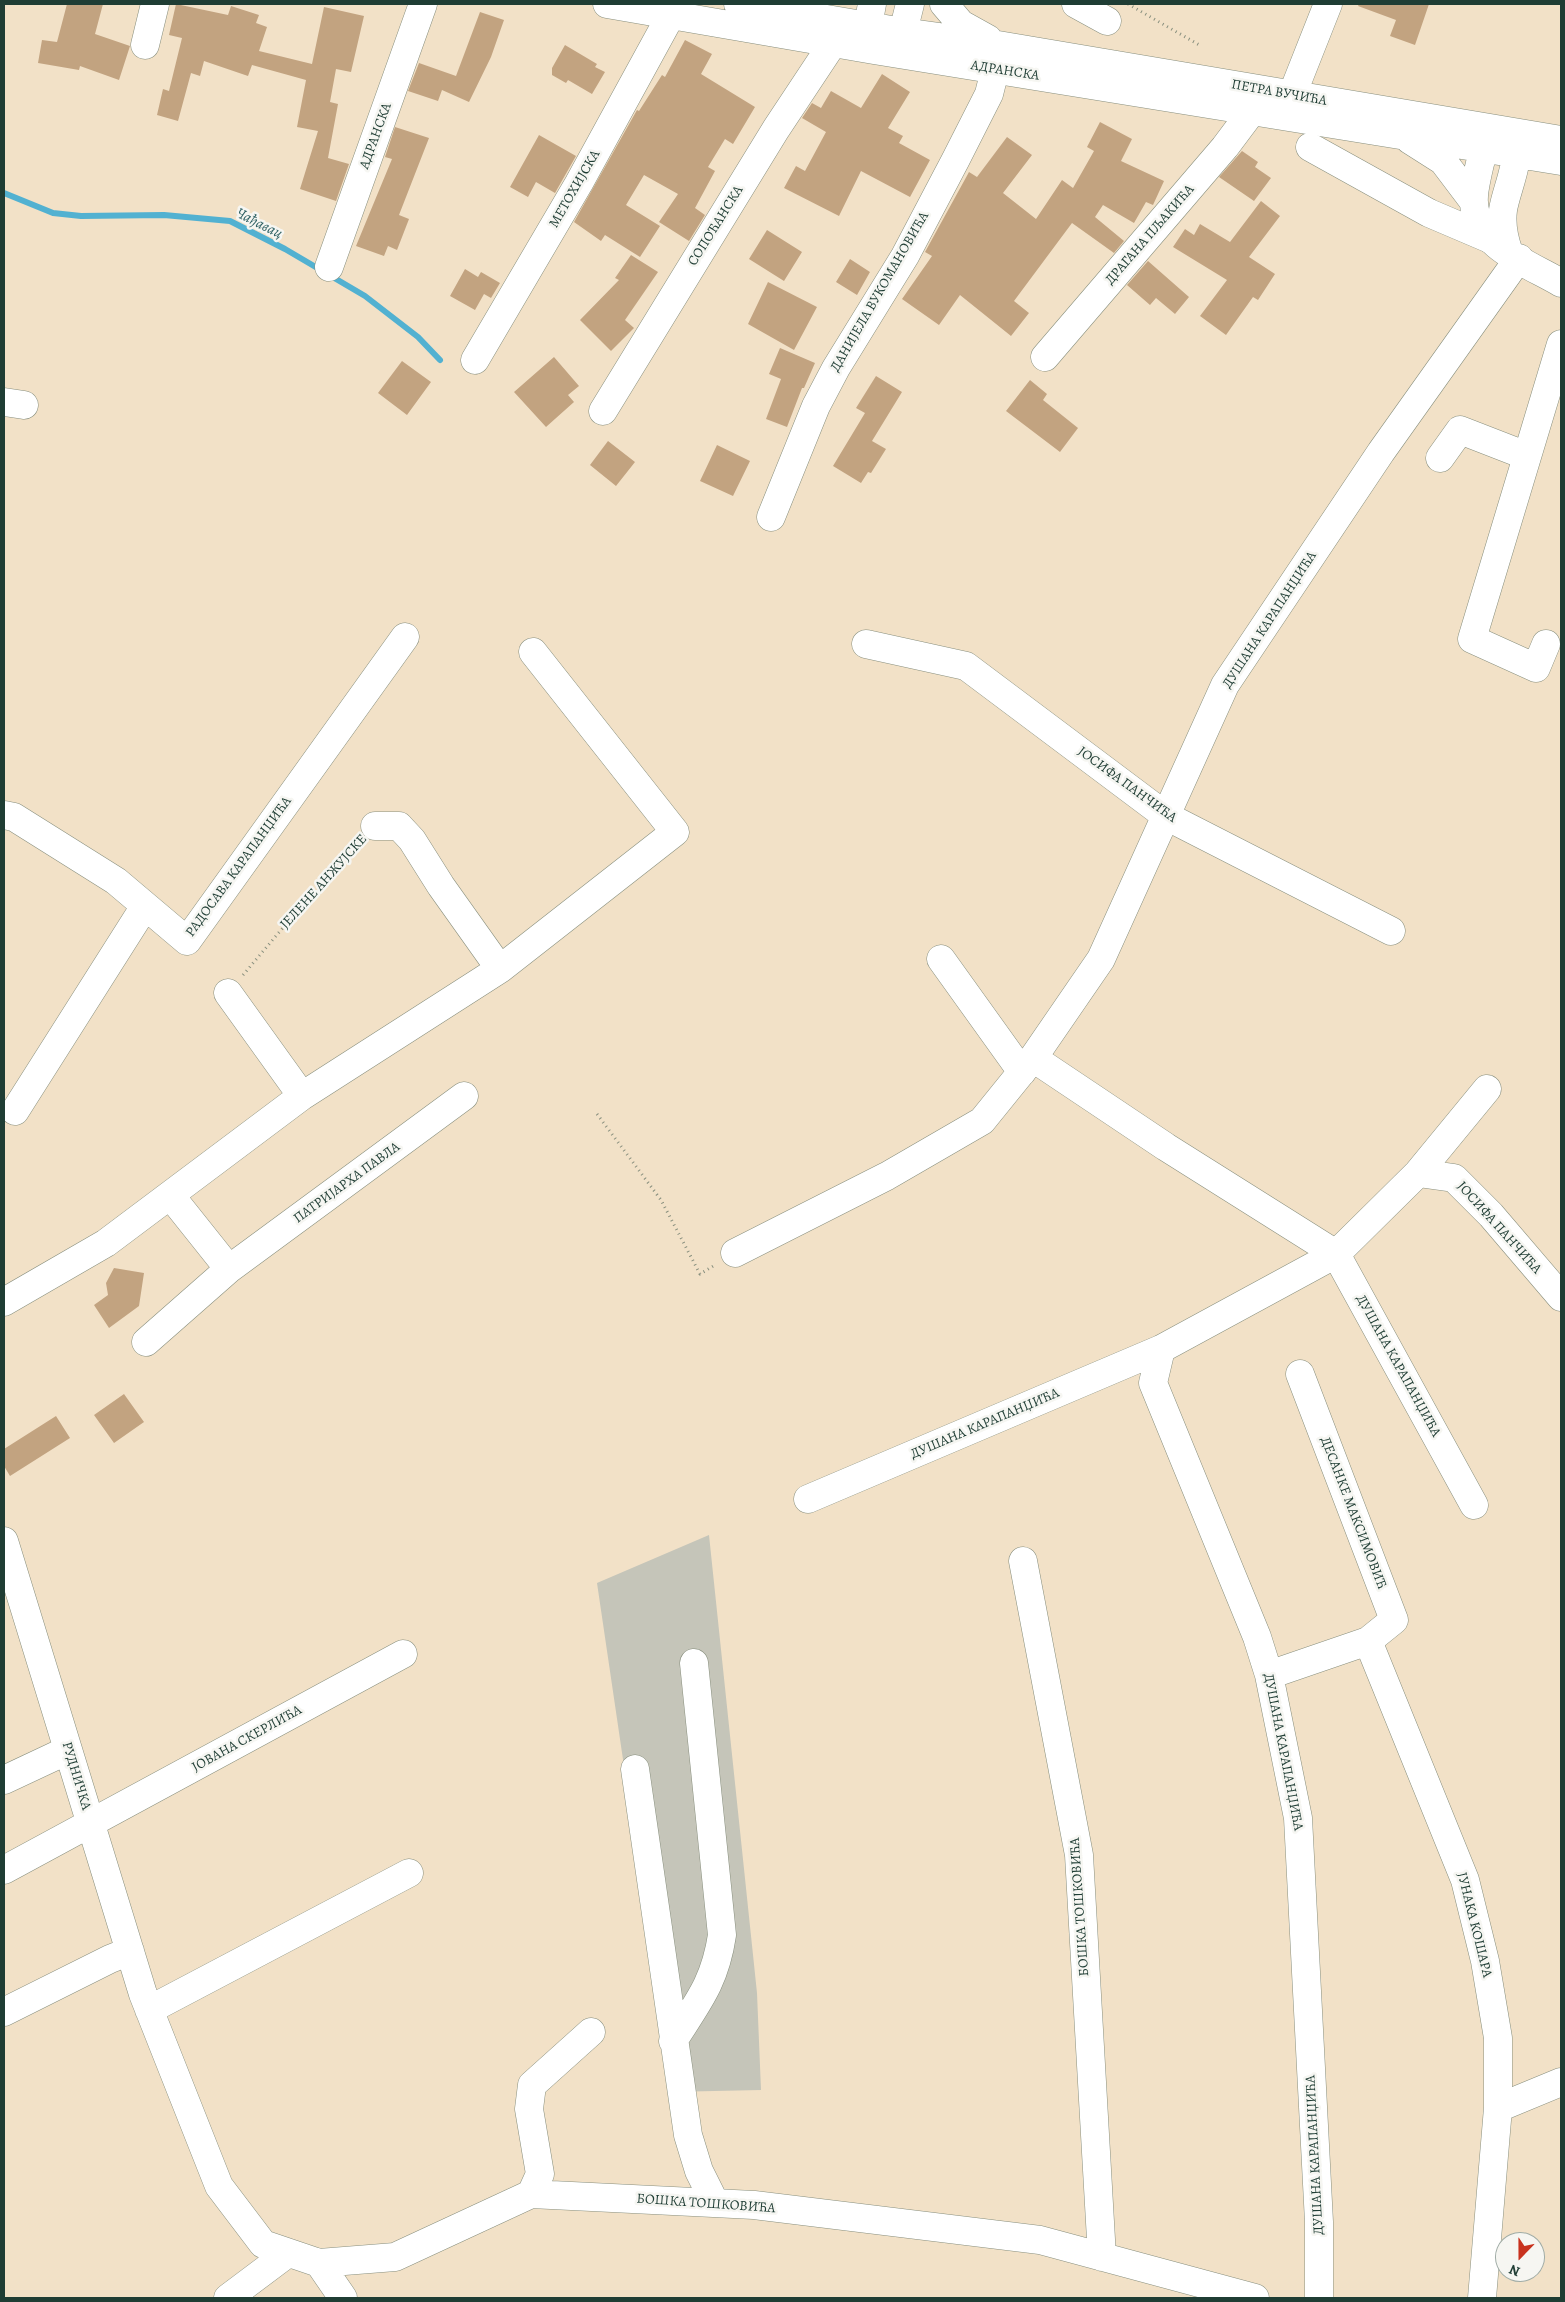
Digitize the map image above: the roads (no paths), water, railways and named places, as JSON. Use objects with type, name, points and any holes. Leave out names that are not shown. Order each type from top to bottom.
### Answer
[{"type":"street","points":[[145,44],[154,4]]},
{"type":"street","name":"АДРАНСКА","points":[[329,267],[422,4]]},
{"type":"street","name":"АДРАНСКА","points":[[607,4],[833,43],[875,33]]},
{"type":"street","name":"АДРАНСКА","points":[[738,4],[786,12],[875,33],[1252,111],[1403,135]]},
{"type":"street","points":[[786,12],[822,10],[846,4]]},
{"type":"street","points":[[875,33],[896,43],[903,32],[910,4]]},
{"type":"street","points":[[944,4],[961,24],[996,57]]},
{"type":"street","points":[[1076,4],[1107,21]]},
{"type":"street","points":[[1292,95],[1328,4]]},
{"type":"street","name":"МЕТОХИЈСКА","points":[[475,360],[579,184],[671,16]]},
{"type":"street","name":"АДРАНСКА","points":[[903,32],[996,57]]},
{"type":"street","name":"СОПОЋАНСКА","points":[[602,411],[771,138],[833,43]]},
{"type":"street","name":"ПЕТРА ВУЧИЋА","points":[[996,57],[1292,95],[1503,141],[1561,161]]},
{"type":"street","name":"ДАНИЈЕЛА ВУКОМАНОВИЋА","points":[[771,518],[816,406],[836,368],[919,229],[989,94],[996,57]]},
{"type":"street","name":"ДРАГАНА ПЉАКИЋА","points":[[1045,357],[1225,147],[1252,111]]},
{"type":"street","points":[[1403,135],[1442,161],[1474,202],[1476,214],[1506,250]]},
{"type":"street","name":"ПЕТРА ВУЧИЋА","points":[[1403,135],[1503,141],[1561,140]]},
{"type":"street","points":[[1474,202],[1503,141]]},
{"type":"street","points":[[1503,141],[1503,232],[1506,250]]},
{"type":"street","points":[[1310,148],[1429,213],[1506,250],[1561,283]]},
{"type":"street","points":[[1503,210],[1521,184],[1531,175],[1561,168]]},
{"type":"street","name":"ДУШАНА КАРАПАНЏИЋА","points":[[735,1253],[887,1176],[982,1121],[1028,1065],[1102,958],[1225,685],[1381,452],[1506,250]]},
{"type":"street","points":[[1546,644],[1536,668],[1472,639],[1561,344]]},
{"type":"street","points":[[1440,458],[1460,430],[1527,456]]},
{"type":"street","name":"РАДОСАВА КАРАПАНЏИЋА","points":[[4,815],[14,817],[116,881],[187,941],[405,637]]},
{"type":"street","name":"ЈОСИФА ПАНЧИЋА","points":[[866,644],[966,666],[1166,816],[1391,931]]},
{"type":"street","points":[[4,1302],[106,1243],[302,1096],[500,969],[675,832],[533,652]]},
{"type":"street","name":"ЈЕЛЕНЕ АНЖУЈСКЕ","points":[[375,826],[398,826],[412,840],[441,886],[500,969]]},
{"type":"street","points":[[15,1111],[145,906]]},
{"type":"street","points":[[941,958],[1028,1065]]},
{"type":"street","points":[[228,994],[302,1096]]},
{"type":"street","name":"ДУШАНА КАРАПАНЏИЋА","points":[[1028,1065],[1166,1147],[1336,1254],[1474,1505]]},
{"type":"street","points":[[1418,1173],[1487,1089]]},
{"type":"street","name":"ПАТРИЈАРХА ПАВЛА","points":[[146,1342],[229,1270],[464,1096]]},
{"type":"street","name":"ДУШАНА КАРАПАНЏИЋА","points":[[808,1499],[1161,1348],[1336,1254],[1418,1173]]},
{"type":"street","name":"ЈОСИФА ПАНЧИЋА","points":[[1418,1173],[1454,1178],[1491,1215],[1561,1297]]},
{"type":"street","points":[[170,1195],[229,1270]]},
{"type":"street","name":"ДУШАНА КАРАПАНЏИЋА","points":[[1161,1348],[1153,1383],[1257,1637],[1269,1675],[1298,1818],[1319,2222],[1319,2298]]},
{"type":"street","name":"ДЕСАНКЕ МАКСИМОВИЋ","points":[[1300,1374],[1394,1620],[1368,1641]]},
{"type":"street","name":"РУДНИЧКА","points":[[4,1541],[130,1951],[150,2010],[219,2186],[263,2244],[319,2263]]},
{"type":"street","name":"БОШКА ТОШКОВИЋА","points":[[1023,1561],[1079,1856],[1102,2257]]},
{"type":"street","points":[[1269,1675],[1368,1641]]},
{"type":"street","name":"ЈУНАКА КОШАРА","points":[[1368,1641],[1465,1880],[1485,1961],[1498,2038],[1498,2108],[1482,2298]]},
{"type":"street","name":"ЈОВАНА СКЕРЛИЋА","points":[[4,1870],[403,1654]]},
{"type":"street","points":[[673,2042],[708,1988],[718,1961],[722,1935],[694,1663]]},
{"type":"street","points":[[4,1780],[68,1750]]},
{"type":"street","points":[[636,1769],[673,2042],[688,2135],[699,2171],[715,2203]]},
{"type":"street","points":[[150,2010],[409,1873]]},
{"type":"street","points":[[4,2012],[130,1951]]},
{"type":"street","points":[[531,2194],[540,2174],[529,2109],[532,2085],[591,2032]]},
{"type":"street","points":[[1498,2108],[1561,2082]]},
{"type":"street","name":"БОШКА ТОШКОВИЋА","points":[[319,2263],[395,2256],[531,2194],[766,2206],[1040,2240],[1255,2298]]},
{"type":"street","points":[[228,2298],[288,2253]]},
{"type":"street","points":[[319,2263],[343,2298]]},
{"type":"waterway","name":"Чађавац","points":[[4,193],[53,213],[81,216],[164,215],[230,221],[285,249],[365,296],[418,337],[440,360]]}]
